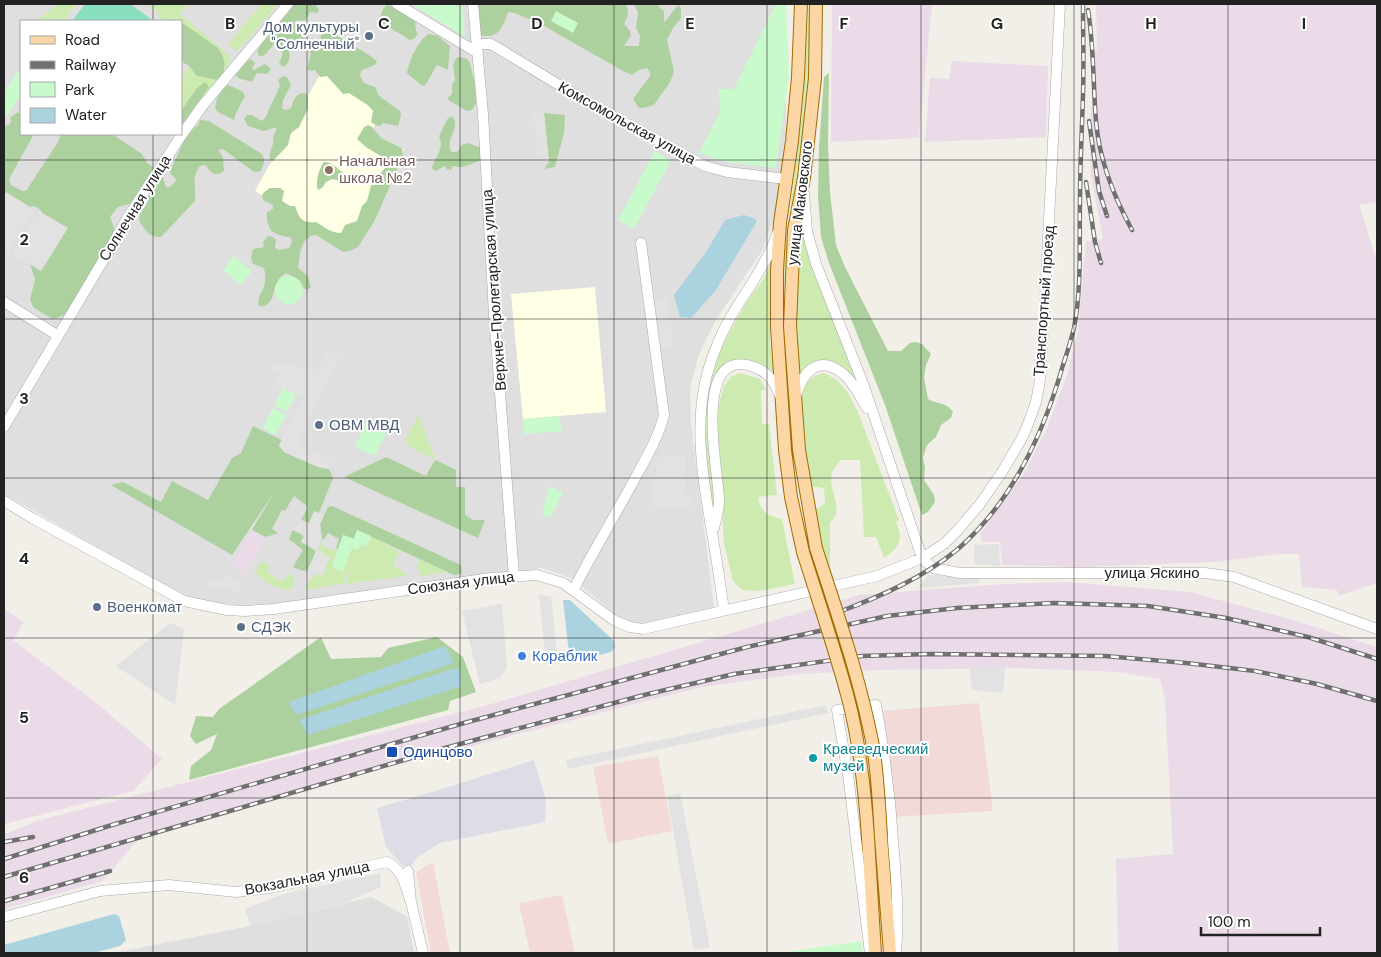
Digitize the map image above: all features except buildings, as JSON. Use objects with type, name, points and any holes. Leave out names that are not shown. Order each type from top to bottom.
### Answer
[{"type":"main road","name":"улица Маковского","points":[[788,402],[777,327],[777,270],[780,223],[798,77],[801,4]]},
{"type":"main road","name":"улица Маковского","points":[[788,402],[790,290],[794,230],[804,178],[815,78],[816,4]]},
{"type":"main road","points":[[788,402],[799,450],[816,548],[852,661],[873,747],[876,953]]},
{"type":"main road","points":[[788,402],[785,450],[791,496],[802,552],[848,698],[875,838],[890,953]]},
{"type":"street","name":"Солнечная улица","points":[[182,135],[203,106],[288,4]]},
{"type":"street","name":"Комсомольская улица","points":[[397,4],[478,49],[491,44],[594,106],[690,156],[705,166],[716,170],[786,179]]},
{"type":"street","name":"Верхне-Пролетарская улица","points":[[473,4],[478,49],[494,314],[514,576]]},
{"type":"street","name":"Транспортный проезд","points":[[922,558],[951,538],[984,498],[1022,438],[1036,402],[1040,380],[1044,318],[1060,4]]},
{"type":"street","name":"Солнечная улица","points":[[4,427],[128,217],[182,135]]},
{"type":"street","points":[[804,178],[805,215],[811,248],[864,386],[922,558]]},
{"type":"street","points":[[724,610],[701,463],[700,424],[703,389],[707,371],[719,340],[729,319],[767,258],[775,241],[780,223]]},
{"type":"street","points":[[574,589],[589,559],[617,514],[647,456],[664,415],[641,243]]},
{"type":"street","points":[[4,302],[57,335]]},
{"type":"street","points":[[713,536],[719,502],[713,451],[712,416],[715,388],[721,374],[740,364],[754,367],[769,375],[788,402],[804,375],[816,366],[826,366],[843,374],[874,417]]},
{"type":"street","name":"Союзная улица","points":[[4,500],[40,523],[184,601],[227,610],[274,609],[514,576],[543,576],[564,582],[616,621],[643,629],[876,576],[922,558]]},
{"type":"street","name":"улица Яскино","points":[[922,558],[933,568],[960,573],[1205,573],[1234,577],[1377,629]]},
{"type":"street","points":[[870,953],[838,710],[876,704],[888,776],[897,895],[896,953]]},
{"type":"street","name":"Вокзальная улица","points":[[4,917],[100,891],[168,885],[236,892],[270,888],[388,862],[404,872],[423,953]]},
{"type":"shaded area","points":[[4,4],[786,4],[786,126],[776,213],[763,249],[714,323],[698,357],[690,389],[691,424],[714,607],[647,625],[633,623],[620,618],[573,579],[542,568],[276,604],[238,605],[185,597],[4,494]]},
{"type":"shaded area","points":[[832,4],[932,4],[919,138],[831,142]]},
{"type":"shaded area","points":[[1096,4],[1377,4],[1377,202],[1359,205],[1377,261],[1377,583],[1338,596],[1337,590],[1302,587],[1299,554],[1278,554],[1216,562],[1081,567],[1002,565],[1000,542],[982,542],[980,534],[1026,470],[1046,430],[1067,375],[1078,331],[1086,241],[1103,239],[1091,176],[1089,129],[1092,102],[1090,52],[1097,51]]},
{"type":"shaded area","points":[[952,61],[1048,66],[1046,137],[925,142],[930,78],[949,79]]},
{"type":"shaded area","name":"Начальная школа №2","points":[[323,69],[385,104],[371,133],[404,149],[346,247],[255,191]]},
{"type":"shaded area","points":[[533,113],[544,113],[549,162],[535,151],[538,147]]},
{"type":"shaded area","points":[[6,192],[35,210],[8,253],[4,250],[4,195]]},
{"type":"shaded area","points":[[39,211],[68,228],[41,271],[12,254]]},
{"type":"shaded area","points":[[595,287],[606,412],[523,419],[511,294]]},
{"type":"shaded area","points":[[667,299],[674,347],[656,350],[649,302]]},
{"type":"shaded area","points":[[329,351],[340,357],[298,442],[302,447],[333,462],[329,469],[318,467],[284,452],[279,445],[302,398],[274,384],[279,374],[271,369],[274,362],[317,370]]},
{"type":"shaded area","points":[[662,455],[686,455],[686,494],[692,495],[691,508],[651,506],[656,460],[659,460]]},
{"type":"shaded area","points":[[314,511],[324,515],[320,524],[322,539],[315,549],[301,542],[304,535],[293,530],[301,520],[309,523]]},
{"type":"shaded area","points":[[252,530],[266,537],[244,576],[239,566],[235,571],[230,569]]},
{"type":"shaded area","points":[[999,544],[1000,566],[974,564],[974,545]]},
{"type":"shaded area","points":[[316,551],[330,558],[322,576],[316,574],[309,581],[305,580]]},
{"type":"shaded area","points":[[226,574],[240,581],[241,593],[225,588],[206,586],[206,581],[221,581]]},
{"type":"shaded area","points":[[928,575],[980,577],[979,583],[918,588]]},
{"type":"shaded area","points":[[1067,582],[1190,592],[1297,621],[1377,647],[1377,953],[1118,953],[1116,859],[1173,854],[1165,700],[1160,679],[1118,672],[1015,668],[879,670],[798,674],[702,687],[375,771],[140,837],[103,881],[4,909],[4,834],[40,820],[488,705],[859,595],[1003,584]]},
{"type":"shaded area","points":[[539,594],[551,597],[558,663],[546,664]]},
{"type":"shaded area","points":[[502,604],[507,668],[500,678],[480,684],[462,611]]},
{"type":"shaded area","points":[[4,609],[24,622],[13,640],[94,701],[162,759],[133,791],[4,824]]},
{"type":"shaded area","points":[[170,623],[184,629],[175,705],[116,666]]},
{"type":"shaded area","points":[[969,667],[1005,667],[1003,693],[972,690]]},
{"type":"shaded area","points":[[979,703],[993,811],[893,817],[882,711]]},
{"type":"shaded area","points":[[826,705],[828,713],[568,769],[566,760]]},
{"type":"shaded area","points":[[658,756],[672,831],[608,844],[593,767]]},
{"type":"shaded area","points":[[534,760],[546,800],[545,822],[440,843],[416,858],[412,865],[403,866],[386,847],[377,808]]},
{"type":"shaded area","points":[[680,793],[710,947],[694,950],[667,796]]},
{"type":"shaded area","points":[[433,862],[450,953],[431,953],[416,872]]},
{"type":"shaded area","points":[[380,873],[381,887],[347,902],[251,926],[245,909],[287,893]]},
{"type":"shaded area","points":[[562,895],[575,953],[530,953],[519,903]]},
{"type":"shaded area","points":[[371,897],[407,916],[414,953],[113,953],[250,926]]},
{"type":"green space","points":[[59,4],[76,4],[65,20],[40,20]]},
{"type":"green space","points":[[85,4],[130,4],[153,20],[73,20]]},
{"type":"green space","points":[[146,4],[188,4],[180,14],[230,56],[231,61],[182,125],[182,77],[196,57],[182,36],[182,20],[163,20],[157,16],[159,13]]},
{"type":"green space","points":[[262,4],[278,4],[237,51],[228,44]]},
{"type":"green space","points":[[294,4],[316,4],[319,10],[317,13],[310,12],[305,21],[298,20],[294,22],[296,26],[309,27],[310,31],[304,39],[300,38],[290,45],[289,59],[284,67],[279,64],[283,53],[279,49],[279,42],[274,40],[273,46],[264,55],[259,56],[257,52],[268,32]]},
{"type":"green space","points":[[411,4],[462,4],[465,37]]},
{"type":"green space","points":[[476,4],[627,4],[628,15],[624,24],[631,35],[624,46],[639,46],[640,36],[636,28],[638,13],[634,4],[656,4],[664,11],[664,22],[679,5],[681,18],[667,40],[674,72],[670,82],[654,105],[639,108],[633,99],[650,76],[647,68],[639,70],[632,75],[544,26],[515,13],[508,12],[502,27],[496,34],[480,35]]},
{"type":"green space","points":[[776,4],[786,4],[789,75],[776,168],[726,162],[699,153],[720,112],[719,89],[734,89]]},
{"type":"green space","points":[[809,4],[813,4],[810,75],[785,276],[783,318],[787,383],[785,385],[780,317],[782,276],[801,123]]},
{"type":"green space","points":[[387,5],[399,9],[415,20],[418,34],[414,39],[410,40],[382,23],[382,13]]},
{"type":"green space","points":[[556,11],[578,23],[573,33],[551,21]]},
{"type":"green space","points":[[182,23],[218,48],[223,56],[224,68],[219,80],[197,76],[188,65],[182,62]]},
{"type":"green space","points":[[328,27],[339,37],[377,61],[375,65],[362,70],[360,75],[364,83],[375,87],[379,96],[400,111],[401,115],[398,126],[383,123],[379,126],[371,122],[373,111],[369,106],[349,93],[343,94],[327,76],[320,77],[315,70],[307,69],[311,54],[308,49],[311,43],[318,44],[323,30]]},
{"type":"green space","points":[[429,34],[438,36],[450,46],[448,70],[437,65],[426,84],[422,86],[407,73],[415,51],[421,41]]},
{"type":"green space","points":[[456,58],[467,59],[470,63],[475,85],[476,103],[472,110],[467,111],[447,99],[452,94],[452,85],[455,80],[453,66]]},
{"type":"green space","points":[[251,59],[255,63],[252,69],[254,70],[265,64],[271,69],[267,74],[257,73],[252,82],[238,78],[236,75],[246,62]]},
{"type":"green space","points":[[17,72],[20,74],[20,96],[6,118],[4,116],[4,93]]},
{"type":"green space","points":[[829,73],[828,145],[830,192],[836,245],[845,267],[888,351],[901,351],[910,343],[922,344],[931,354],[926,365],[924,377],[928,399],[944,405],[953,412],[951,418],[941,425],[936,437],[927,445],[923,457],[925,468],[924,480],[934,495],[935,502],[928,512],[922,515],[885,405],[829,263],[821,237],[818,196],[819,148],[824,77]]},
{"type":"green space","points":[[284,76],[288,78],[291,85],[283,100],[282,109],[287,110],[291,108],[297,96],[305,93],[308,96],[308,109],[299,127],[291,133],[288,145],[273,161],[270,160],[270,154],[273,137],[277,128],[264,131],[248,126],[244,119],[247,115],[252,115],[262,121],[265,118],[280,86],[278,80]]},
{"type":"green space","points":[[205,82],[209,87],[182,125],[182,110],[196,89]]},
{"type":"green space","points":[[229,85],[243,92],[245,96],[234,120],[218,112],[215,108],[217,98],[224,87]]},
{"type":"green space","points":[[18,112],[20,113],[20,135],[33,135],[9,179],[11,185],[22,191],[26,191],[61,135],[114,135],[142,154],[147,163],[154,168],[160,169],[160,174],[166,187],[170,187],[177,180],[170,173],[187,130],[192,130],[198,125],[200,120],[209,121],[259,152],[263,156],[264,163],[261,171],[254,172],[223,149],[218,150],[223,157],[224,171],[215,174],[205,165],[200,166],[195,175],[195,201],[161,237],[150,234],[139,220],[140,214],[149,198],[145,196],[118,207],[110,217],[115,231],[68,314],[53,319],[34,308],[30,300],[35,279],[29,261],[43,215],[36,207],[26,208],[4,196],[4,126],[9,125],[11,122],[10,118]]},
{"type":"green space","points":[[544,113],[565,115],[564,133],[555,167],[544,169],[549,162]]},
{"type":"green space","points":[[453,117],[455,125],[450,140],[452,152],[457,152],[462,145],[467,143],[482,148],[482,160],[463,167],[453,166],[451,170],[445,166],[435,171],[432,168],[441,145],[439,136],[448,118]]},
{"type":"green space","points":[[368,125],[381,138],[402,148],[403,156],[375,220],[358,247],[344,252],[316,235],[311,236],[302,247],[298,268],[308,276],[311,287],[307,290],[286,273],[277,282],[270,302],[264,306],[259,306],[258,300],[265,284],[265,274],[264,268],[253,264],[251,258],[253,249],[264,247],[263,242],[268,236],[276,240],[275,248],[280,250],[289,248],[292,242],[291,238],[271,231],[267,221],[267,212],[273,209],[273,205],[264,201],[263,193],[270,188],[280,188],[284,191],[282,201],[290,206],[295,206],[302,220],[316,222],[331,231],[341,233],[345,225],[357,221],[362,206],[367,201],[372,182],[388,165],[389,161],[357,139],[364,127]]},
{"type":"green space","points":[[655,151],[671,160],[634,229],[618,220]]},
{"type":"green space","points":[[324,162],[336,167],[343,173],[343,177],[340,181],[332,179],[326,182],[318,190],[318,176]]},
{"type":"green space","points":[[801,207],[861,391],[846,372],[811,365],[797,377],[793,325]]},
{"type":"green space","points":[[234,256],[252,271],[241,285],[223,270]]},
{"type":"green space","points":[[771,263],[770,343],[774,372],[762,366],[726,366],[709,420],[709,447],[715,501],[712,506],[705,468],[704,407],[720,350],[746,303],[763,280]]},
{"type":"green space","points":[[289,276],[299,280],[303,290],[299,300],[289,304],[279,300],[275,290],[279,280]]},
{"type":"green space","points":[[741,373],[760,379],[766,390],[761,390],[762,424],[769,424],[777,495],[758,497],[763,510],[772,516],[782,519],[795,584],[759,591],[742,590],[733,581],[724,544],[717,424],[719,403],[724,386],[732,376]]},
{"type":"green space","points":[[824,373],[838,381],[848,393],[858,412],[899,520],[896,522],[900,534],[899,543],[884,558],[876,537],[864,537],[860,460],[841,460],[834,468],[831,479],[836,512],[830,522],[830,571],[827,570],[813,510],[825,503],[824,488],[808,486],[801,406],[806,385],[813,377]]},
{"type":"green space","points":[[283,388],[296,395],[287,412],[274,405]]},
{"type":"green space","points":[[273,408],[286,415],[276,435],[262,428]]},
{"type":"green space","points":[[418,415],[436,460],[410,447],[405,440]]},
{"type":"green space","points":[[560,416],[561,431],[524,434],[523,419]]},
{"type":"green space","points":[[366,423],[386,433],[375,456],[355,447]]},
{"type":"green space","points":[[253,426],[282,440],[279,446],[284,452],[318,467],[329,469],[333,478],[319,513],[309,523],[301,520],[308,507],[294,496],[285,511],[282,510],[272,529],[278,533],[266,537],[252,530],[275,491],[232,555],[111,485],[123,482],[161,502],[172,481],[208,500],[232,458],[241,453]]},
{"type":"green space","points":[[386,457],[426,476],[436,460],[456,470],[456,487],[465,487],[465,515],[473,520],[485,520],[478,538],[344,477]]},
{"type":"green space","points":[[549,486],[563,493],[550,518],[542,514]]},
{"type":"green space","points":[[332,506],[461,565],[462,574],[454,575],[357,530],[354,539],[343,535],[338,549],[336,548],[339,539],[328,533],[322,539],[320,524],[328,507]]},
{"type":"green space","points":[[293,530],[304,536],[301,542],[316,551],[307,571],[293,567],[303,550],[289,539]]},
{"type":"green space","points":[[357,530],[371,536],[366,547],[361,544],[358,550],[352,548],[343,571],[332,567],[343,535],[354,539]]},
{"type":"green space","points":[[371,536],[399,552],[394,567],[406,573],[407,576],[346,584],[351,567],[343,584],[304,590],[309,581],[330,558],[323,554],[318,547],[321,541],[323,546],[333,551],[335,548],[338,549],[332,567],[352,547],[360,544],[366,547]]},
{"type":"green space","points":[[419,559],[448,572],[420,576],[420,570],[417,570]]},
{"type":"green space","points":[[260,561],[270,566],[267,572],[283,582],[288,574],[294,577],[292,589],[278,588],[267,583],[259,576],[256,573]]},
{"type":"green space","points":[[321,637],[331,659],[381,657],[388,648],[437,637],[463,657],[476,692],[450,701],[448,710],[189,780],[191,766],[211,750],[217,734],[196,744],[190,736],[196,716],[213,717],[219,709]]},
{"type":"green space","points":[[861,941],[863,953],[779,953]]},
{"type":"water","points":[[744,215],[757,221],[716,290],[691,318],[680,317],[674,295],[706,252],[725,220]]},
{"type":"water","points":[[563,600],[570,600],[614,641],[615,647],[611,652],[570,663]]},
{"type":"water","points":[[445,646],[454,663],[296,715],[289,702]]},
{"type":"water","points":[[459,667],[462,686],[308,735],[299,720]]},
{"type":"water","points":[[114,914],[119,916],[126,940],[120,946],[94,953],[4,953],[4,945]]},
{"type":"railway","points":[[839,612],[901,585],[931,569],[958,549],[995,510],[1010,488],[1036,440],[1055,390],[1073,333],[1077,312],[1080,264],[1083,4]]},
{"type":"railway","points":[[1088,10],[1096,121],[1100,149],[1113,191],[1132,230]]},
{"type":"railway","points":[[1089,121],[1099,191],[1107,216]]},
{"type":"railway","points":[[1086,182],[1095,242],[1101,263]]},
{"type":"railway","points":[[4,859],[112,825],[464,723],[747,647],[887,616],[957,608],[1054,603],[1148,606],[1226,618],[1308,637],[1377,659]]},
{"type":"railway","points":[[4,877],[445,748],[644,695],[734,674],[862,656],[930,654],[1105,656],[1186,663],[1255,671],[1317,684],[1377,701]]},
{"type":"railway","points":[[4,842],[33,837]]},
{"type":"railway","points":[[4,901],[110,871]]},
{"type":"place","name":"Дом культуры \"Солнечный\"","points":[[369,36]]},
{"type":"place","name":"Начальная школа №2","points":[[329,170]]},
{"type":"place","name":"ОВМ МВД","points":[[319,425]]},
{"type":"place","name":"Военкомат","points":[[97,607]]},
{"type":"place","name":"СДЭК","points":[[241,627]]},
{"type":"place","name":"Кораблик","points":[[522,656]]},
{"type":"place","name":"Одинцово","points":[[392,752]]},
{"type":"place","name":"Краеведческий музей","points":[[813,758]]}]
